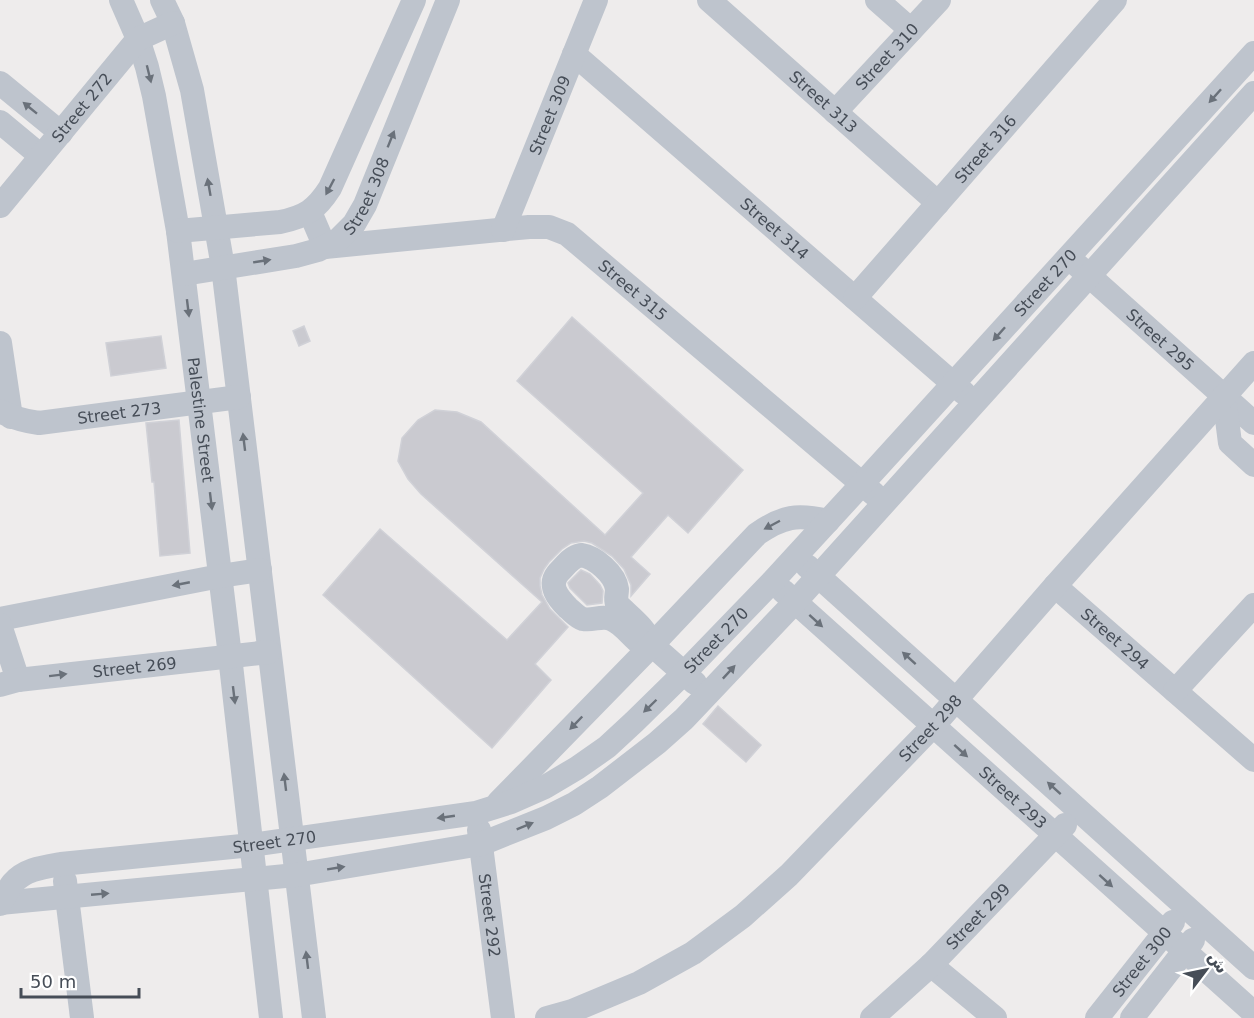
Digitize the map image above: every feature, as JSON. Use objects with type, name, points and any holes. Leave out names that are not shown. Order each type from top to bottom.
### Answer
[{"type":"street","name":"Palestine Street","points":[[121,0],[147,67],[178,231],[256,880]]},
{"type":"street","points":[[162,0],[172,23],[192,90],[223,267],[314,1018]]},
{"type":"street","name":"Street 308","points":[[310,212],[321,202],[330,188],[414,0]]},
{"type":"street","name":"Street 308","points":[[184,274],[296,256],[318,250],[338,240],[354,224],[365,205],[448,0]]},
{"type":"street","name":"Street 309","points":[[503,230],[596,0]]},
{"type":"street","name":"Street 313","points":[[709,0],[938,203]]},
{"type":"street","points":[[877,0],[911,30]]},
{"type":"street","name":"Street 310","points":[[835,112],[939,0]]},
{"type":"street","name":"Street 316","points":[[855,298],[1108,2]]},
{"type":"street","name":"Street 272","points":[[0,206],[138,39],[172,23]]},
{"type":"street","name":"Street 270","points":[[0,904],[13,883],[28,872],[61,864],[293,840],[485,810],[511,802],[545,787],[577,768],[607,747],[684,674],[772,582],[1254,53]]},
{"type":"street","name":"Street 314","points":[[574,54],[975,403]]},
{"type":"street","points":[[388,61],[418,73]]},
{"type":"street","points":[[0,83],[61,133]]},
{"type":"street","name":"Street 270","points":[[0,904],[256,880],[481,844],[574,804],[657,743],[708,695],[885,504],[1254,93]]},
{"type":"street","points":[[0,122],[41,156]]},
{"type":"street","points":[[178,231],[280,222],[295,219],[310,212],[325,247]]},
{"type":"street","name":"Street 315","points":[[325,247],[529,227],[549,227],[567,234],[885,504]]},
{"type":"street","name":"Street 295","points":[[1068,258],[1254,423]]},
{"type":"street","points":[[0,343],[5,414]]},
{"type":"street","name":"Street 298","points":[[547,1018],[572,1011],[639,983],[693,953],[743,916],[789,875],[933,726],[1254,363]]},
{"type":"street","points":[[1224,396],[1230,442],[1254,465]]},
{"type":"street","name":"Street 273","points":[[5,414],[22,421],[39,423],[239,397]]},
{"type":"street","points":[[485,810],[652,645],[757,534],[772,523],[790,517],[809,517],[828,521]]},
{"type":"street","name":"Street 293","points":[[796,556],[1254,968]]},
{"type":"street","points":[[0,619],[260,570]]},
{"type":"street","name":"Street 293","points":[[772,582],[1254,1013]]},
{"type":"street","name":"Street 294","points":[[1055,586],[1254,760]]},
{"type":"street","points":[[1175,691],[1254,605]]},
{"type":"street","points":[[611,611],[617,622],[640,643],[652,645],[708,695]]},
{"type":"street","points":[[0,625],[9,682]]},
{"type":"street","name":"Street 269","points":[[9,682],[269,652]]},
{"type":"street","name":"Street 292","points":[[485,810],[481,844],[503,1018]]},
{"type":"street","name":"Street 299","points":[[872,1018],[931,965],[1079,810]]},
{"type":"street","points":[[61,864],[68,897],[82,1018]]},
{"type":"street","points":[[256,880],[271,1018]]},
{"type":"street","name":"Street 300","points":[[1097,1018],[1186,907]]},
{"type":"street","name":"Street 300","points":[[1132,1018],[1206,924]]},
{"type":"street","points":[[931,965],[995,1018]]},
{"type":"building","points":[[572,317],[743,470],[688,533],[668,515],[631,557],[650,574],[631,596],[631,585],[624,569],[612,556],[592,543],[584,541],[571,543],[549,562],[540,578],[542,595],[550,609],[568,627],[535,664],[551,680],[492,748],[323,595],[380,529],[507,640],[542,602],[421,494],[408,479],[398,461],[402,438],[418,420],[435,410],[457,412],[481,422],[605,535],[643,493],[517,381]]},
{"type":"building","points":[[304,326],[310,341],[299,346],[293,331]]},
{"type":"building","points":[[161,336],[166,368],[111,376],[106,343]]},
{"type":"building","points":[[179,420],[190,553],[160,556],[146,423]]},
{"type":"building","points":[[581,570],[590,574],[600,585],[603,591],[602,603],[587,605],[570,588],[568,583]]},
{"type":"building","points":[[718,706],[761,745],[746,762],[703,724]]}]
